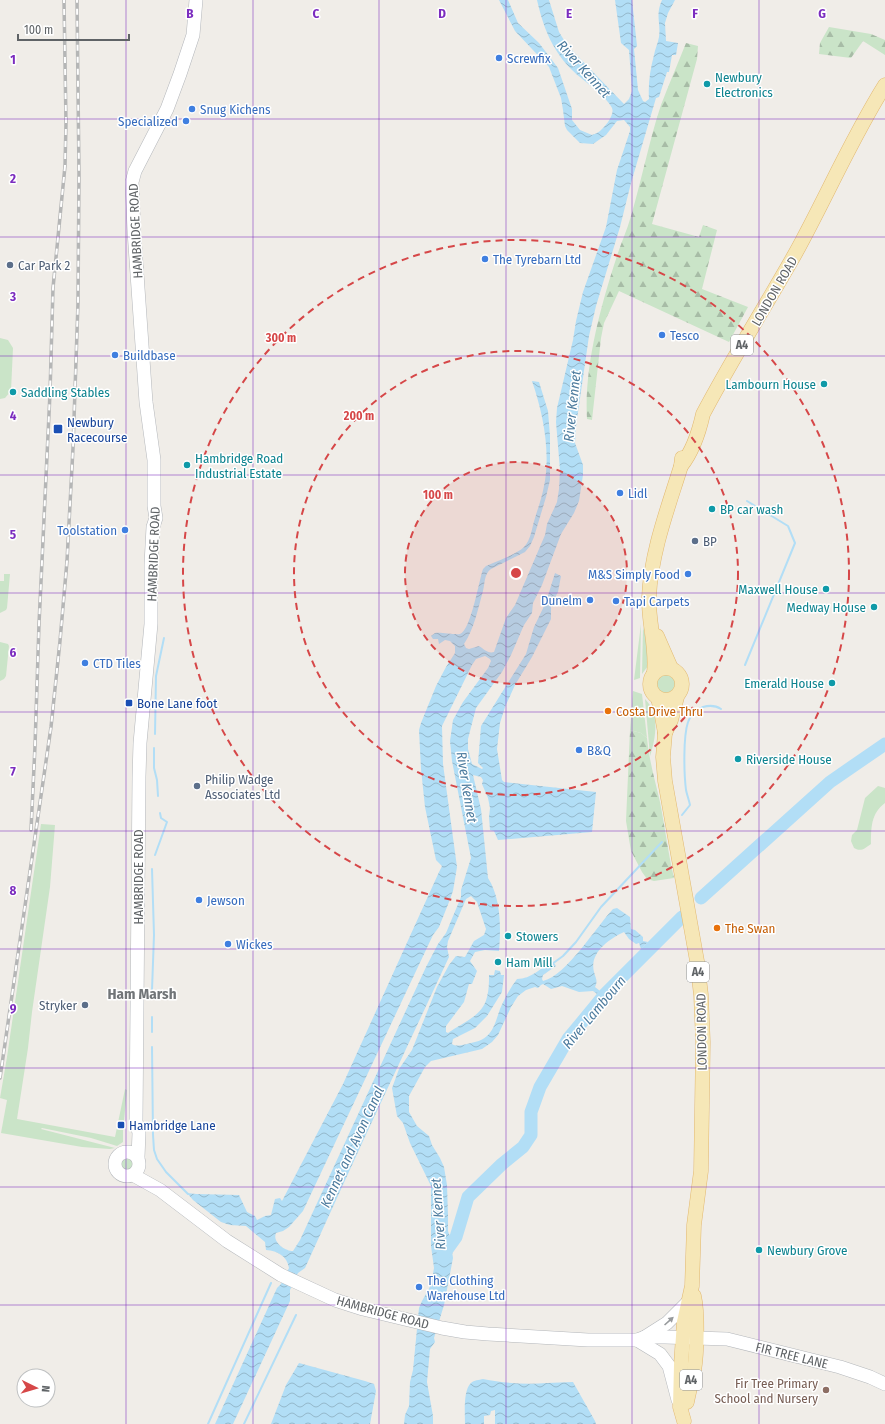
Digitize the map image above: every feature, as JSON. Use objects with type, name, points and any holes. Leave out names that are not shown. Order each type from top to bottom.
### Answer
[{"type":"main road","name":"HAMBRIDGE ROAD","points":[[160,1190],[154,1179],[134,1157],[136,1121],[140,762],[151,624],[152,532],[156,518],[154,506],[154,460],[146,402],[132,182],[135,171],[168,109],[193,35],[196,0]]},
{"type":"main road","name":"LONDON ROAD","points":[[654,673],[655,652],[649,603],[653,566],[663,524],[681,466],[689,456],[700,429],[703,414],[796,252],[852,143],[885,85]]},
{"type":"main road","name":"LONDON ROAD","points":[[652,626],[671,668]]},
{"type":"main road","points":[[654,673],[662,668],[671,668]]},
{"type":"main road","name":"A4","points":[[671,668],[677,672],[682,679],[682,688],[677,697]]},
{"type":"main road","name":"A4","points":[[654,673],[651,677],[650,686],[653,694],[658,698]]},
{"type":"main road","name":"LONDON ROAD","points":[[665,733],[671,720],[677,697]]},
{"type":"main road","points":[[658,698],[667,701],[677,697]]},
{"type":"main road","name":"LONDON ROAD","points":[[658,698],[665,733],[663,757],[665,781],[694,943],[702,1010],[703,1056],[700,1171],[694,1225],[692,1286],[684,1322],[694,1370],[684,1423]]},
{"type":"main road","points":[[120,1154],[134,1157],[137,1170],[133,1175],[123,1176],[116,1169],[116,1158],[120,1154]]},
{"type":"main road","name":"HAMBRIDGE ROAD","points":[[133,1175],[160,1190],[227,1241],[281,1275],[335,1300],[363,1309],[465,1332],[588,1340],[687,1340]]},
{"type":"main road","name":"LONDON ROAD","points":[[684,1423],[680,1407],[687,1340],[696,1306],[692,1286]]},
{"type":"main road","points":[[680,1407],[669,1366],[660,1354],[643,1341],[668,1323],[689,1301]]},
{"type":"main road","name":"FIR TREE LANE","points":[[687,1340],[716,1338],[727,1339],[848,1369],[885,1384]]},
{"type":"green space","points":[[829,27],[871,34],[885,40],[885,55],[863,41],[851,58],[819,54],[820,43]]},
{"type":"green space","points":[[686,43],[698,46],[697,59],[652,224],[699,237],[703,225],[717,230],[702,289],[748,307],[729,342],[619,291],[604,323],[592,420],[587,419],[588,379],[594,338],[604,298],[629,222],[661,105]]},
{"type":"green space","points":[[0,338],[8,340],[13,348],[11,391],[5,398],[0,399]]},
{"type":"green space","points":[[4,574],[10,574],[7,608],[0,613],[0,581],[4,581]]},
{"type":"green space","points":[[641,624],[640,678],[634,680]]},
{"type":"green space","points":[[643,627],[648,646],[648,666],[642,674]]},
{"type":"green space","points":[[0,642],[8,644],[9,646],[6,676],[0,681]]},
{"type":"green space","points":[[666,675],[673,677],[675,684],[673,691],[666,693],[659,691],[657,684],[659,677]]},
{"type":"green space","points":[[633,691],[642,694],[647,738],[641,733],[630,730]]},
{"type":"green space","points":[[645,699],[650,705],[655,719],[655,734],[650,756]]},
{"type":"green space","points":[[630,730],[641,733],[647,738],[674,878],[654,881],[647,879],[631,851],[626,821]]},
{"type":"green space","points":[[878,786],[885,788],[885,803],[880,807],[874,816],[871,844],[859,850],[854,848],[851,841],[852,835],[857,830],[865,798]]},
{"type":"green space","points":[[41,824],[55,825],[50,887],[17,1119],[115,1137],[125,1089],[127,1090],[123,1142],[117,1146],[91,1138],[41,1129],[115,1148],[82,1147],[1,1133],[7,1100],[0,1098]]},
{"type":"green space","points":[[129,1158],[132,1159],[132,1169],[125,1170],[122,1169],[121,1162],[122,1159]]},
{"type":"water","points":[[499,0],[508,0],[518,23],[539,43],[558,68],[572,109],[572,120],[580,130],[592,135],[599,132],[607,124],[613,111],[612,108],[599,93],[570,68],[558,53],[545,28],[537,0],[549,0],[559,32],[567,45],[624,104],[629,99],[632,91],[629,50],[621,43],[615,0],[632,0],[637,46],[634,49],[638,90],[643,101],[645,102],[649,99],[650,77],[659,37],[659,10],[662,0],[675,0],[668,13],[665,23],[666,41],[678,43],[676,55],[672,55],[669,72],[667,72],[659,97],[656,98],[596,306],[589,336],[576,426],[575,443],[583,465],[579,501],[574,513],[561,534],[542,585],[533,603],[532,613],[524,625],[502,672],[476,708],[468,739],[468,749],[472,764],[482,769],[483,768],[478,763],[481,726],[526,654],[534,627],[546,602],[555,573],[561,576],[558,592],[551,605],[551,619],[532,657],[515,685],[505,707],[500,723],[497,749],[502,780],[504,782],[596,792],[592,832],[498,840],[494,831],[490,830],[490,808],[488,798],[482,784],[483,780],[481,777],[473,775],[481,809],[488,878],[498,904],[500,923],[499,951],[485,950],[475,952],[470,961],[477,971],[472,984],[469,984],[464,1002],[446,1026],[446,1032],[448,1033],[477,1014],[485,1004],[488,994],[489,975],[494,975],[495,970],[500,971],[501,975],[504,975],[502,992],[487,1016],[475,1028],[453,1039],[452,1044],[461,1045],[482,1040],[493,1028],[500,1009],[517,979],[522,979],[532,975],[552,960],[556,966],[543,975],[542,979],[543,981],[552,977],[571,961],[613,909],[617,908],[630,917],[631,929],[635,930],[643,937],[643,941],[648,942],[641,949],[639,943],[636,944],[629,939],[624,932],[612,939],[597,953],[593,965],[597,981],[595,987],[600,991],[597,994],[593,991],[579,992],[562,986],[551,989],[543,984],[538,988],[535,987],[526,990],[518,996],[511,1007],[498,1035],[492,1042],[482,1049],[431,1061],[425,1067],[409,1096],[409,1112],[417,1126],[429,1136],[432,1145],[444,1167],[447,1185],[448,1231],[453,1258],[444,1305],[434,1338],[435,1342],[430,1349],[427,1382],[433,1424],[404,1424],[405,1415],[409,1406],[410,1382],[413,1370],[419,1308],[431,1285],[434,1268],[431,1246],[431,1186],[410,1143],[403,1123],[397,1116],[392,1088],[399,1069],[412,1050],[437,987],[449,965],[456,956],[465,957],[474,941],[484,935],[486,929],[477,902],[471,896],[466,899],[448,941],[447,947],[449,957],[305,1268],[298,1273],[290,1290],[290,1301],[233,1424],[215,1424],[277,1288],[281,1284],[289,1268],[284,1257],[278,1253],[266,1250],[265,1242],[246,1226],[230,1225],[221,1222],[193,1200],[187,1193],[239,1195],[247,1212],[255,1216],[257,1220],[271,1215],[275,1199],[280,1198],[282,1201],[343,1084],[442,866],[436,860],[425,807],[419,730],[436,686],[455,653],[455,646],[450,641],[445,640],[439,644],[438,639],[433,639],[431,636],[435,633],[460,634],[464,631],[471,615],[483,569],[486,566],[521,550],[530,537],[543,490],[547,460],[545,433],[540,406],[532,381],[539,382],[548,411],[550,436],[550,480],[546,497],[530,546],[525,552],[491,569],[487,573],[475,619],[464,644],[466,648],[469,649],[479,646],[488,652],[494,652],[506,618],[515,605],[545,535],[547,524],[557,502],[560,470],[556,422],[557,408],[583,292],[606,227],[617,170],[630,127],[624,120],[617,121],[606,135],[593,144],[580,143],[565,126],[561,98],[549,67],[515,31]],"holes":[[[485,656],[491,661],[488,668],[463,702],[453,720],[450,741],[452,761],[471,858],[461,890],[461,897],[446,933],[438,944],[426,967],[300,1240],[293,1251],[290,1251],[283,1248],[278,1243],[275,1236],[276,1233],[289,1227],[303,1211],[433,935],[439,927],[453,891],[457,867],[443,764],[442,726],[476,659]]]},
{"type":"water","points":[[299,1363],[374,1384],[376,1391],[370,1424],[271,1424],[286,1385]]},
{"type":"water","points":[[483,1379],[523,1384],[573,1382],[596,1424],[495,1424],[495,1410],[491,1411],[490,1415],[484,1416],[484,1424],[465,1424],[465,1402],[468,1386],[474,1381]]},
{"type":"waterway","points":[[745,665],[795,543],[788,526],[747,501]]},
{"type":"waterway","points":[[155,734],[156,676],[164,638]]},
{"type":"waterway","points":[[682,815],[690,805],[686,790],[684,765],[685,737],[688,722],[690,717],[703,707],[712,706],[721,709]]},
{"type":"waterway","name":"River Lambourn","points":[[701,898],[830,782],[885,744]]},
{"type":"waterway","points":[[154,748],[154,768],[157,780],[158,796]]},
{"type":"waterway","points":[[155,855],[167,822],[161,818],[160,813]]},
{"type":"waterway","points":[[552,964],[563,956],[576,942],[601,907],[662,842]]},
{"type":"waterway","points":[[152,869],[154,935],[152,990]]},
{"type":"waterway","name":"River Lambourn","points":[[441,1258],[456,1237],[468,1197],[502,1164],[523,1147],[531,1135],[531,1112],[540,1087],[568,1039],[606,993],[682,917]]},
{"type":"waterway","points":[[152,1017],[152,1032]]},
{"type":"waterway","points":[[152,1047],[154,1150],[157,1159],[166,1172],[188,1194]]},
{"type":"waterway","points":[[208,1424],[271,1283]]},
{"type":"waterway","points":[[244,1424],[296,1315]]},
{"type":"railway","points":[[31,830],[50,393],[53,288],[65,166],[66,123],[64,0]]},
{"type":"railway","points":[[0,1078],[51,727],[67,561],[78,303],[79,174],[77,0]]},
{"type":"place","name":"Screwfix","points":[[499,58]]},
{"type":"place","name":"Newbury Electronics","points":[[707,84]]},
{"type":"place","name":"Snug Kichens","points":[[192,109]]},
{"type":"place","name":"Specialized","points":[[186,121]]},
{"type":"place","name":"The Tyrebarn Ltd","points":[[485,259]]},
{"type":"place","name":"Car Park 2","points":[[10,265]]},
{"type":"place","name":"Tesco","points":[[662,335]]},
{"type":"place","name":"Buildbase","points":[[115,355]]},
{"type":"place","name":"Lambourn House","points":[[824,384]]},
{"type":"place","name":"Saddling Stables","points":[[13,392]]},
{"type":"place","name":"Newbury Racecourse","points":[[58,429]]},
{"type":"place","name":"Hambridge Road Industrial Estate","points":[[187,465]]},
{"type":"place","name":"Lidl","points":[[620,493]]},
{"type":"place","name":"BP car wash","points":[[712,509]]},
{"type":"place","name":"Toolstation","points":[[125,530]]},
{"type":"place","name":"BP","points":[[695,541]]},
{"type":"place","name":"M&S Simply Food","points":[[688,574]]},
{"type":"place","name":"Maxwell House","points":[[826,589]]},
{"type":"place","name":"Dunelm","points":[[590,600]]},
{"type":"place","name":"Tapi Carpets","points":[[616,601]]},
{"type":"place","name":"Medway House","points":[[874,607]]},
{"type":"place","name":"CTD Tiles","points":[[85,663]]},
{"type":"place","name":"Emerald House","points":[[832,683]]},
{"type":"place","name":"Bone Lane foot","points":[[129,703]]},
{"type":"place","name":"Costa Drive Thru","points":[[608,711]]},
{"type":"place","name":"B&Q","points":[[579,750]]},
{"type":"place","name":"Riverside House","points":[[738,759]]},
{"type":"place","name":"Philip Wadge Associates Ltd","points":[[197,786]]},
{"type":"place","name":"Jewson","points":[[199,900]]},
{"type":"place","name":"The Swan","points":[[717,928]]},
{"type":"place","name":"Stowers","points":[[508,936]]},
{"type":"place","name":"Wickes","points":[[228,944]]},
{"type":"place","name":"Ham Mill","points":[[498,962]]},
{"type":"place","name":"Stryker","points":[[85,1005]]},
{"type":"place","name":"Hambridge Lane","points":[[121,1125]]},
{"type":"place","name":"Newbury Grove","points":[[759,1250]]},
{"type":"place","name":"The Clothing Warehouse Ltd","points":[[419,1287]]},
{"type":"place","name":"Fir Tree Primary School and Nursery","points":[[826,1390]]},
{"type":"district","name":"Ham Marsh","points":[[142,994]]},
{"type":"water label","name":"River Kennet","points":[[584,69]]},
{"type":"water label","name":"River Kennet","points":[[572,406]]},
{"type":"water label","name":"River Kennet","points":[[467,787]]},
{"type":"water label","name":"Kennet and Avon Canal","points":[[352,1147]]},
{"type":"water label","name":"River Kennet","points":[[438,1214]]}]
